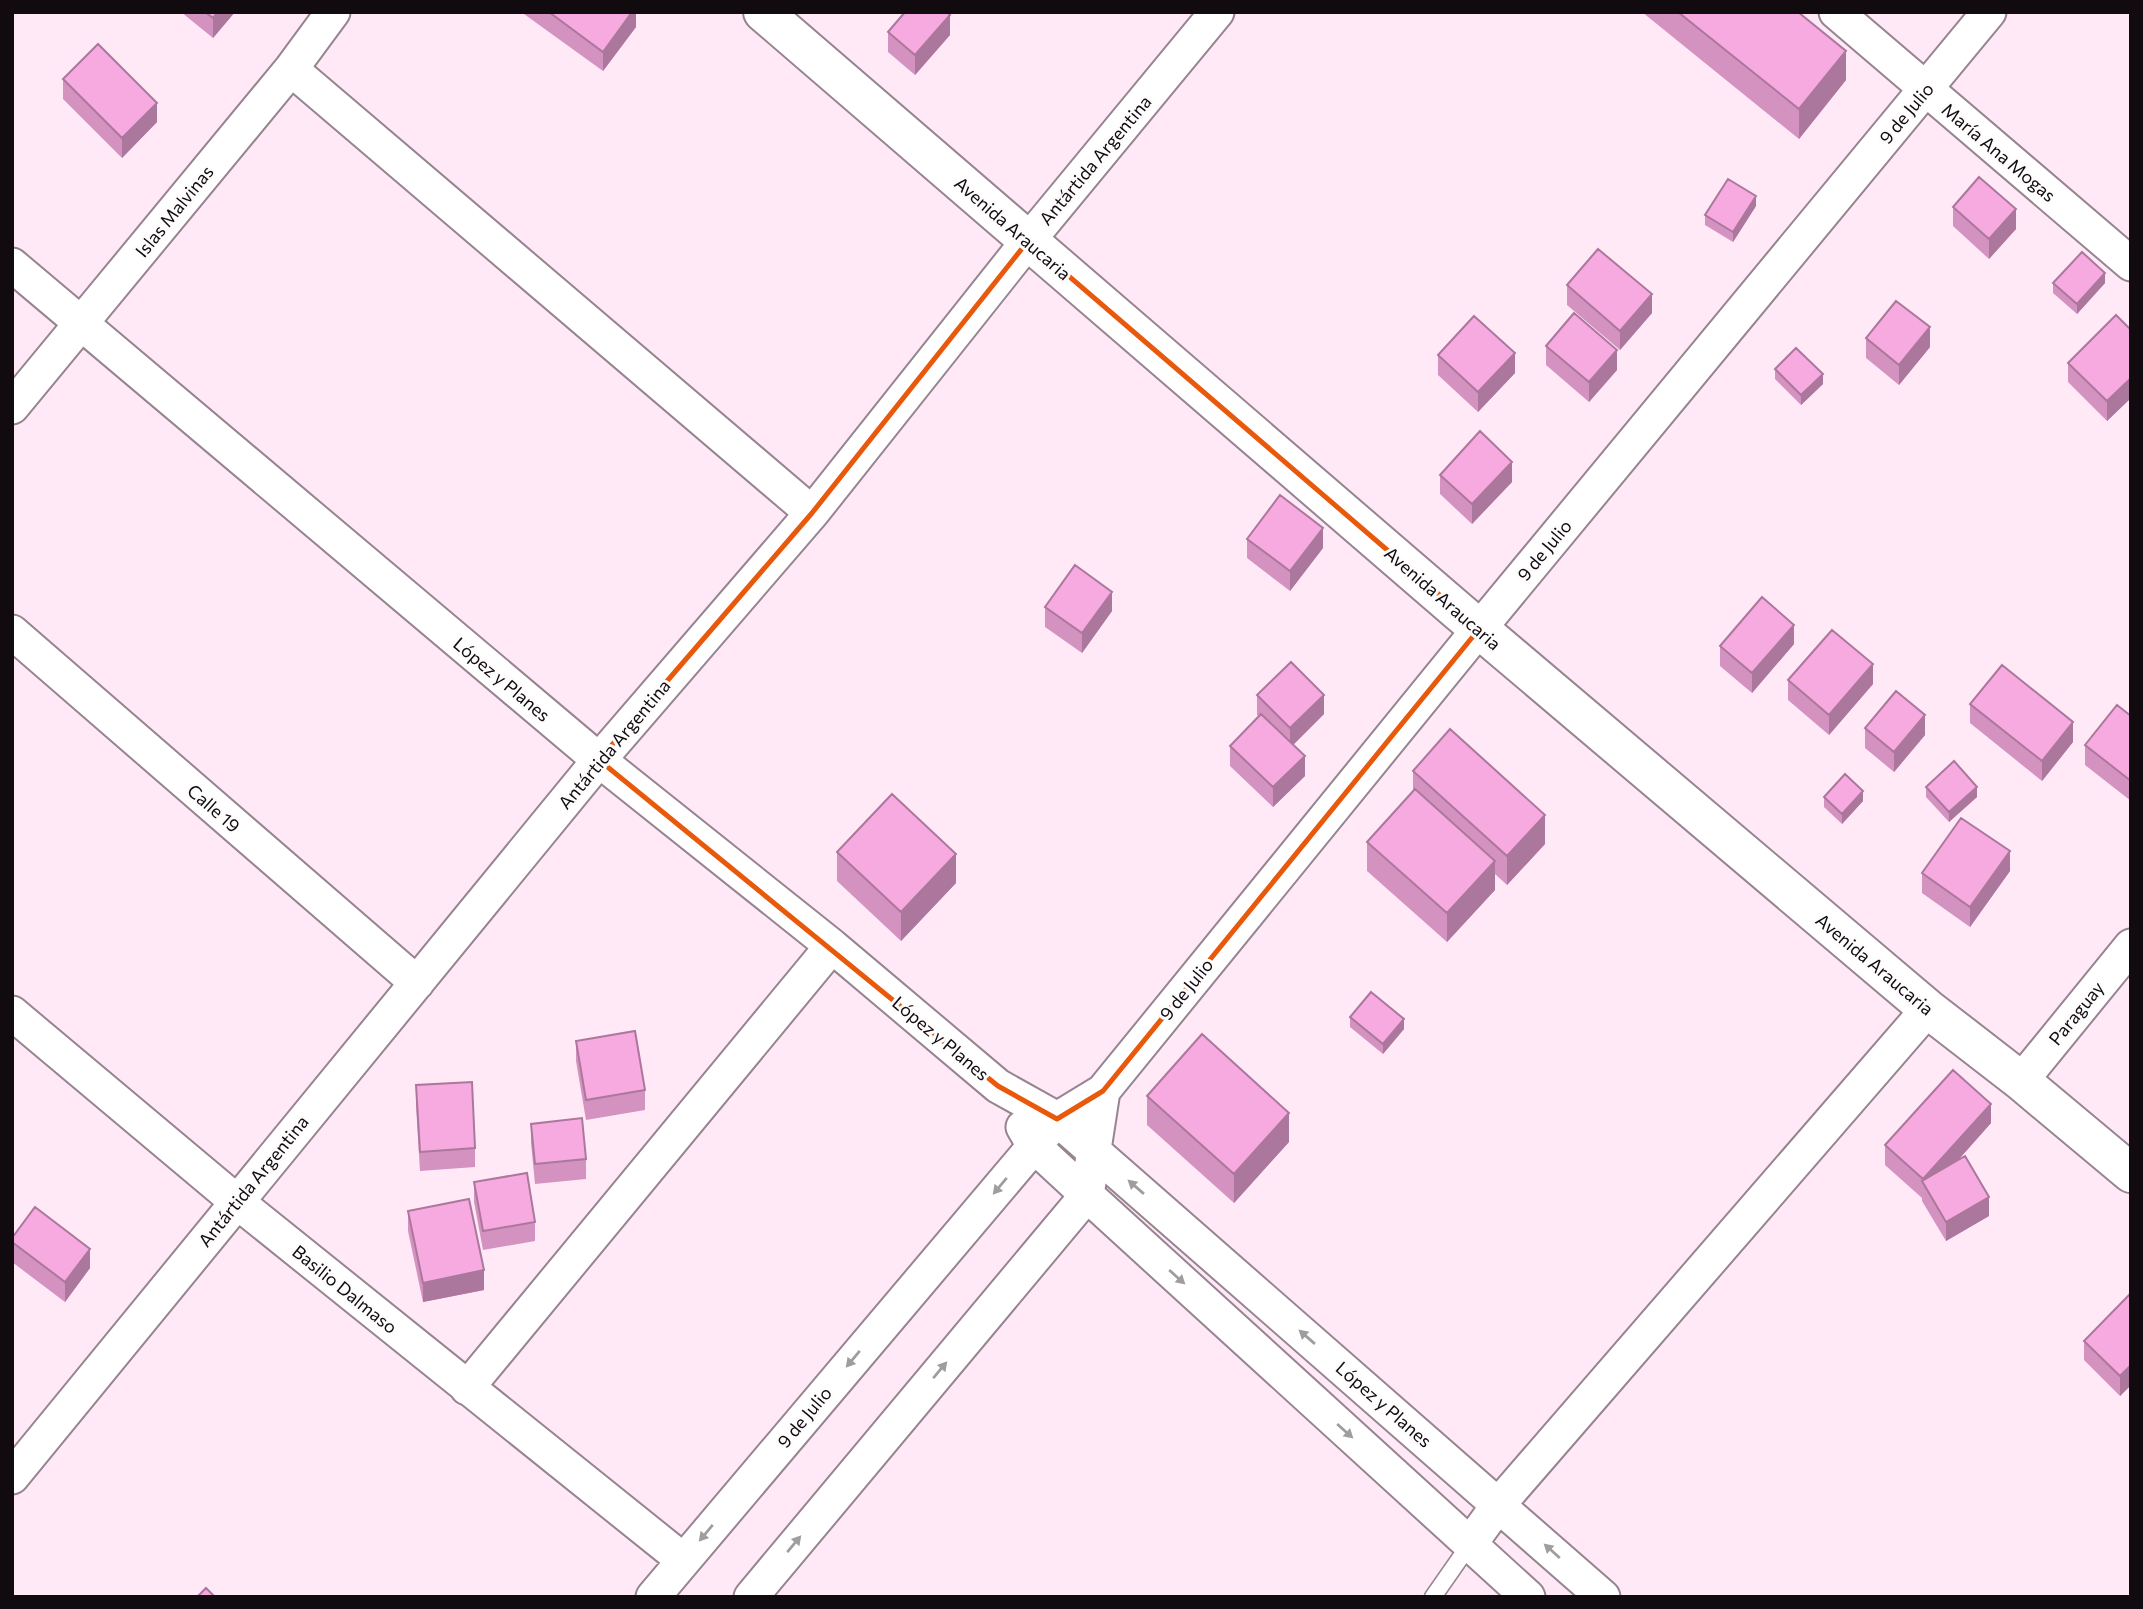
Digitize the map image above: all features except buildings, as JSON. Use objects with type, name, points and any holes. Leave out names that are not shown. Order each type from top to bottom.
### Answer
[{"type":"main road","name":"Avenida Araucaria","points":[[763,12],[1479,629],[1928,1009],[2021,1081],[2131,1173]]},
{"type":"street","name":"Islas Malvinas","points":[[12,407],[291,69],[333,12]]},
{"type":"street","name":"Antártida Argentina","points":[[12,1477],[598,760],[812,513],[1028,241],[1217,12]]},
{"type":"street","name":"María Ana Mogas","points":[[1836,12],[2131,264]]},
{"type":"street","name":"9 de Julio","points":[[653,1597],[1058,1119],[1103,1091],[1479,629],[1989,12]]},
{"type":"street","points":[[291,69],[812,513]]},
{"type":"street","name":"López y Planes","points":[[12,265],[598,760],[832,946],[998,1086],[1058,1119],[1603,1597]]},
{"type":"street","name":"Calle 19","points":[[12,632],[416,983]]},
{"type":"street","points":[[467,1388],[832,946]]},
{"type":"street","name":"Paraguay","points":[[2021,1081],[2131,946]]},
{"type":"street","points":[[1470,1544],[1499,1504],[1928,1009]]},
{"type":"street","name":"Basilio Dalmaso","points":[[12,1013],[236,1201],[683,1560]]},
{"type":"street","name":"López y Planes","points":[[998,1086],[1034,1146],[1528,1597]]},
{"type":"street","points":[[751,1597],[1087,1195],[1103,1091]]},
{"type":"lane","points":[[1433,1597],[1470,1544]]},
{"type":"highlighted area","points":[[1028,241],[1479,629],[1103,1091],[1057,1119],[998,1086],[599,760],[812,513]]}]
